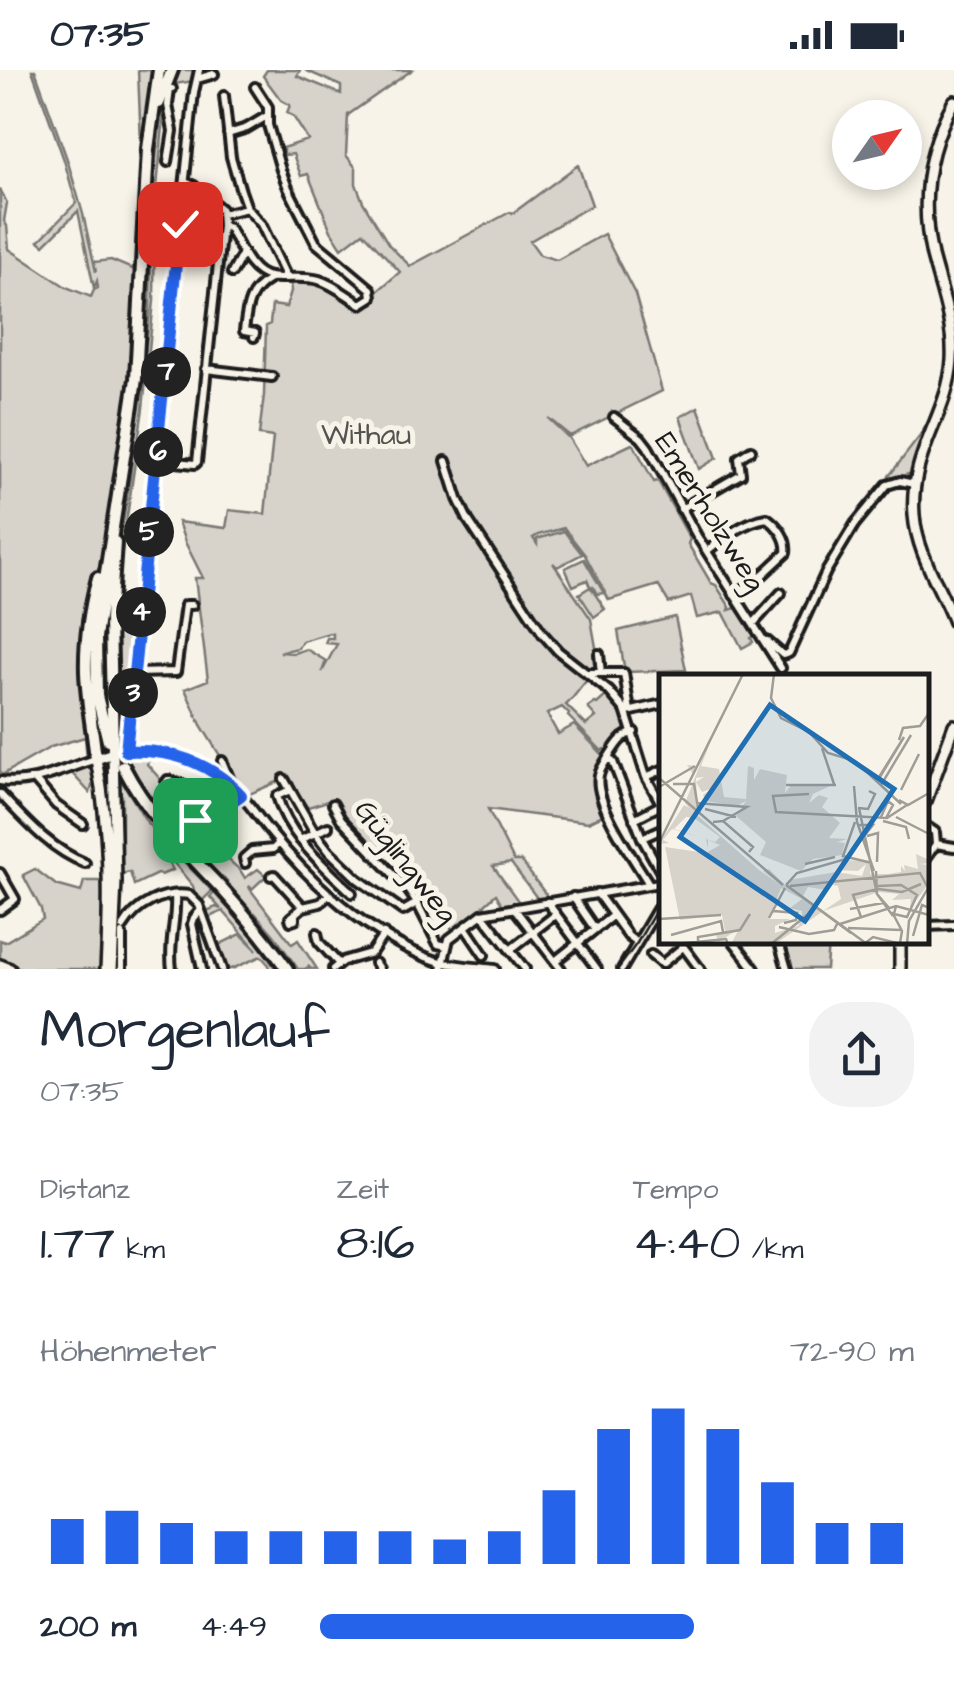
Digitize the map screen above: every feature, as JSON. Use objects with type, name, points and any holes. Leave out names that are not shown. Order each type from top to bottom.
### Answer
[{"type":"highway","points":[[107,718],[102,686],[102,626],[136,379],[148,149],[158,70]]},
{"type":"highway","points":[[157,98],[172,70]]},
{"type":"highway","points":[[112,546],[95,590],[87,636],[86,674],[93,734],[99,749],[116,747],[126,751]]},
{"type":"highway","points":[[106,751],[96,660],[99,612],[112,546]]},
{"type":"highway","points":[[120,773],[157,820],[248,919],[284,969]]},
{"type":"main road","points":[[954,101],[928,167],[926,212],[952,332],[952,356],[947,387],[909,482],[919,544],[954,622]]},
{"type":"main road","points":[[929,793],[954,726]]},
{"type":"main road","points":[[106,751],[120,773],[115,797],[116,880],[107,967]]},
{"type":"main road","points":[[106,751],[99,779],[108,882],[107,967]]},
{"type":"main road","points":[[99,779],[106,798],[115,797]]},
{"type":"main road","points":[[0,964],[10,969]]},
{"type":"street","points":[[214,74],[198,74],[126,751],[169,752],[211,771],[241,795],[329,894],[384,934],[443,966],[494,969]]},
{"type":"street","points":[[254,337],[255,333],[244,331],[248,306],[257,287],[271,278],[320,280],[362,304],[373,295],[364,282],[316,243],[288,188],[272,141],[268,107],[255,87]]},
{"type":"street","points":[[168,162],[173,131],[168,101],[172,89]]},
{"type":"street","points":[[224,96],[234,170],[247,208],[261,224],[286,276]]},
{"type":"street","points":[[228,134],[267,116]]},
{"type":"street","points":[[157,460],[197,462],[222,226],[220,209],[185,182]]},
{"type":"street","points":[[222,214],[247,208]]},
{"type":"street","points":[[222,226],[230,230],[257,271],[271,278]]},
{"type":"street","points":[[232,273],[244,252]]},
{"type":"street","points":[[206,369],[272,377]]},
{"type":"street","name":"Emerholzweg","points":[[614,416],[648,447],[706,552],[753,624],[782,655],[788,653],[820,583],[855,524],[887,485],[909,482]]},
{"type":"street","points":[[682,509],[741,474],[740,458],[752,450]]},
{"type":"street","points":[[446,461],[468,520],[543,634],[586,673],[624,673],[628,712],[646,777],[659,801]]},
{"type":"street","points":[[706,552],[758,520],[767,518],[782,534],[786,553],[758,579],[734,594]]},
{"type":"street","points":[[753,624],[781,593]]},
{"type":"street","points":[[135,672],[176,672],[185,605],[192,606]]},
{"type":"street","name":"Emerholzweg","points":[[763,637],[781,672]]},
{"type":"street","name":"Emerholzweg","points":[[774,647],[781,672]]},
{"type":"street","points":[[599,654],[599,676],[628,712]]},
{"type":"street","points":[[628,712],[659,705]]},
{"type":"street","points":[[634,732],[620,740],[599,780],[622,843],[648,884]]},
{"type":"street","points":[[0,780],[34,780],[106,751]]},
{"type":"street","points":[[608,758],[659,876]]},
{"type":"street","points":[[222,761],[232,786]]},
{"type":"street","points":[[646,777],[659,771]]},
{"type":"street","points":[[284,779],[315,833],[358,879],[403,911],[417,903]]},
{"type":"street","points":[[34,780],[56,805],[82,824]]},
{"type":"street","points":[[173,782],[193,788],[211,807]]},
{"type":"street","points":[[290,790],[277,796],[300,840],[349,891],[358,879]]},
{"type":"street","points":[[0,794],[49,841],[71,858],[85,863]]},
{"type":"street","points":[[199,819],[211,807],[231,803],[241,795]]},
{"type":"street","name":"Güglingweg","points":[[333,804],[417,903],[436,942],[447,946]]},
{"type":"street","points":[[634,819],[659,806]]},
{"type":"street","points":[[300,840],[328,827]]},
{"type":"street","points":[[929,829],[936,835],[936,844],[929,854]]},
{"type":"street","points":[[642,838],[659,830]]},
{"type":"street","points":[[247,858],[252,851],[272,849],[280,843]]},
{"type":"street","points":[[936,844],[954,846]]},
{"type":"street","points":[[0,873],[16,899],[0,910]]},
{"type":"street","points":[[274,877],[304,907]]},
{"type":"street","points":[[443,966],[449,939],[482,914],[659,881]]},
{"type":"street","points":[[597,893],[635,947]]},
{"type":"street","points":[[122,969],[123,931],[129,916],[151,901],[182,894],[192,897],[201,910],[222,969]]},
{"type":"street","points":[[295,915],[329,894]]},
{"type":"street","points":[[172,969],[170,942],[175,895]]},
{"type":"street","points":[[573,897],[595,929]]},
{"type":"street","points":[[547,902],[597,969]]},
{"type":"street","points":[[514,908],[560,969]]},
{"type":"street","points":[[201,910],[192,924],[202,969]]},
{"type":"street","points":[[620,969],[659,913]]},
{"type":"street","points":[[482,914],[525,969]]},
{"type":"street","points":[[510,950],[555,914]]},
{"type":"street","points":[[555,961],[612,916]]},
{"type":"street","points":[[464,927],[484,956]]},
{"type":"street","points":[[317,936],[336,966],[346,959],[368,954],[384,934]]},
{"type":"street","points":[[651,955],[662,964],[682,944],[700,969]]},
{"type":"street","points":[[735,944],[753,969]]},
{"type":"street","points":[[779,944],[787,969]]},
{"type":"green space","points":[[32,70],[67,159],[96,272],[94,262],[111,260],[132,269],[138,257],[141,144],[145,145],[133,371],[105,546],[85,615],[93,757],[87,759],[85,737],[51,747],[0,776],[0,189],[7,203],[4,221],[9,249],[66,287],[91,297],[98,288],[97,281],[94,288],[78,211],[44,245],[39,241],[76,203]]},
{"type":"green space","points":[[138,70],[151,70],[145,143],[141,144]]},
{"type":"green space","points":[[174,70],[196,70],[194,81],[169,85]]},
{"type":"green space","name":"Withau","points":[[267,70],[300,70],[297,76],[341,94],[341,86],[305,70],[412,70],[348,115],[346,155],[356,168],[356,184],[363,202],[389,245],[410,266],[513,213],[578,165],[592,205],[530,241],[540,255],[557,260],[604,234],[635,294],[662,391],[570,436],[548,418],[569,438],[586,466],[634,445],[654,482],[658,481],[711,583],[716,585],[729,610],[739,607],[755,636],[751,638],[753,642],[742,648],[723,612],[697,618],[691,596],[669,603],[658,585],[609,600],[585,555],[564,528],[533,538],[537,544],[537,539],[564,531],[582,554],[557,567],[553,563],[591,619],[600,670],[566,705],[586,725],[596,717],[588,708],[608,694],[625,713],[629,729],[618,734],[624,734],[607,756],[607,751],[602,751],[562,707],[547,714],[558,734],[574,725],[604,756],[595,778],[605,814],[588,822],[488,809],[514,861],[521,861],[550,900],[540,902],[511,863],[493,866],[521,905],[504,908],[496,894],[484,905],[487,909],[454,932],[415,875],[386,851],[378,853],[346,819],[334,799],[305,808],[284,779],[245,796],[201,725],[185,689],[208,680],[195,578],[203,578],[178,522],[226,528],[229,510],[265,514],[273,437],[259,435],[266,326],[270,324],[272,305],[286,307],[291,277],[320,280],[357,303],[400,272],[363,232],[342,248],[308,174],[301,176],[293,154],[285,155],[282,148],[308,140],[287,113],[290,105],[281,100],[263,76]],"holes":[[[333,634],[325,643],[337,644],[322,672],[326,661],[306,649],[280,652],[298,648],[302,641]]]},
{"type":"green space","points":[[168,89],[169,115],[164,116],[155,207],[154,301],[143,408],[119,571],[115,573],[150,311],[152,207],[163,102]]},
{"type":"green space","points":[[698,407],[717,458],[699,469],[680,417]]},
{"type":"green space","points":[[937,407],[912,473],[891,479],[889,476]]},
{"type":"green space","points":[[584,559],[604,593],[597,594],[591,588],[605,609],[594,617],[579,594],[590,587],[587,580],[573,586],[565,568]]},
{"type":"green space","points":[[114,596],[115,606],[130,609],[129,618],[138,619],[132,672],[117,672],[131,675],[125,735],[119,747],[116,746]]},
{"type":"green space","points":[[675,617],[686,670],[625,672],[618,631]]},
{"type":"green space","points":[[153,753],[147,764],[168,788],[173,785],[173,792],[184,806],[177,813],[245,878],[258,869],[266,876],[250,889],[292,944],[298,940],[317,969],[298,969],[254,912],[295,969],[290,969],[222,886],[227,881],[219,884],[125,777],[121,780],[148,824],[212,891],[200,903],[193,886],[173,862],[173,870],[134,885],[130,872],[122,874],[118,759],[124,754]]},
{"type":"green space","points":[[90,763],[94,765],[97,786],[104,869],[101,969],[16,968],[0,960],[0,940],[5,942],[43,919],[23,875],[35,869],[56,885],[81,892],[84,881],[102,881],[95,788],[92,786],[90,793],[69,770],[87,764],[92,773]]},
{"type":"green space","points":[[214,893],[276,969],[268,969],[261,956],[225,969],[216,946],[241,934],[257,950],[223,911],[205,919],[204,912],[221,909],[210,897]]},
{"type":"green space","points":[[784,944],[828,944],[826,969],[791,969]]},
{"type":"tunnel","points":[[115,761],[124,778]]},
{"type":"tram line","points":[[618,969],[659,905]]},
{"type":"route","points":[[180,224],[126,751],[160,751],[179,756],[211,771],[241,795],[228,804],[214,805],[195,820]]}]
